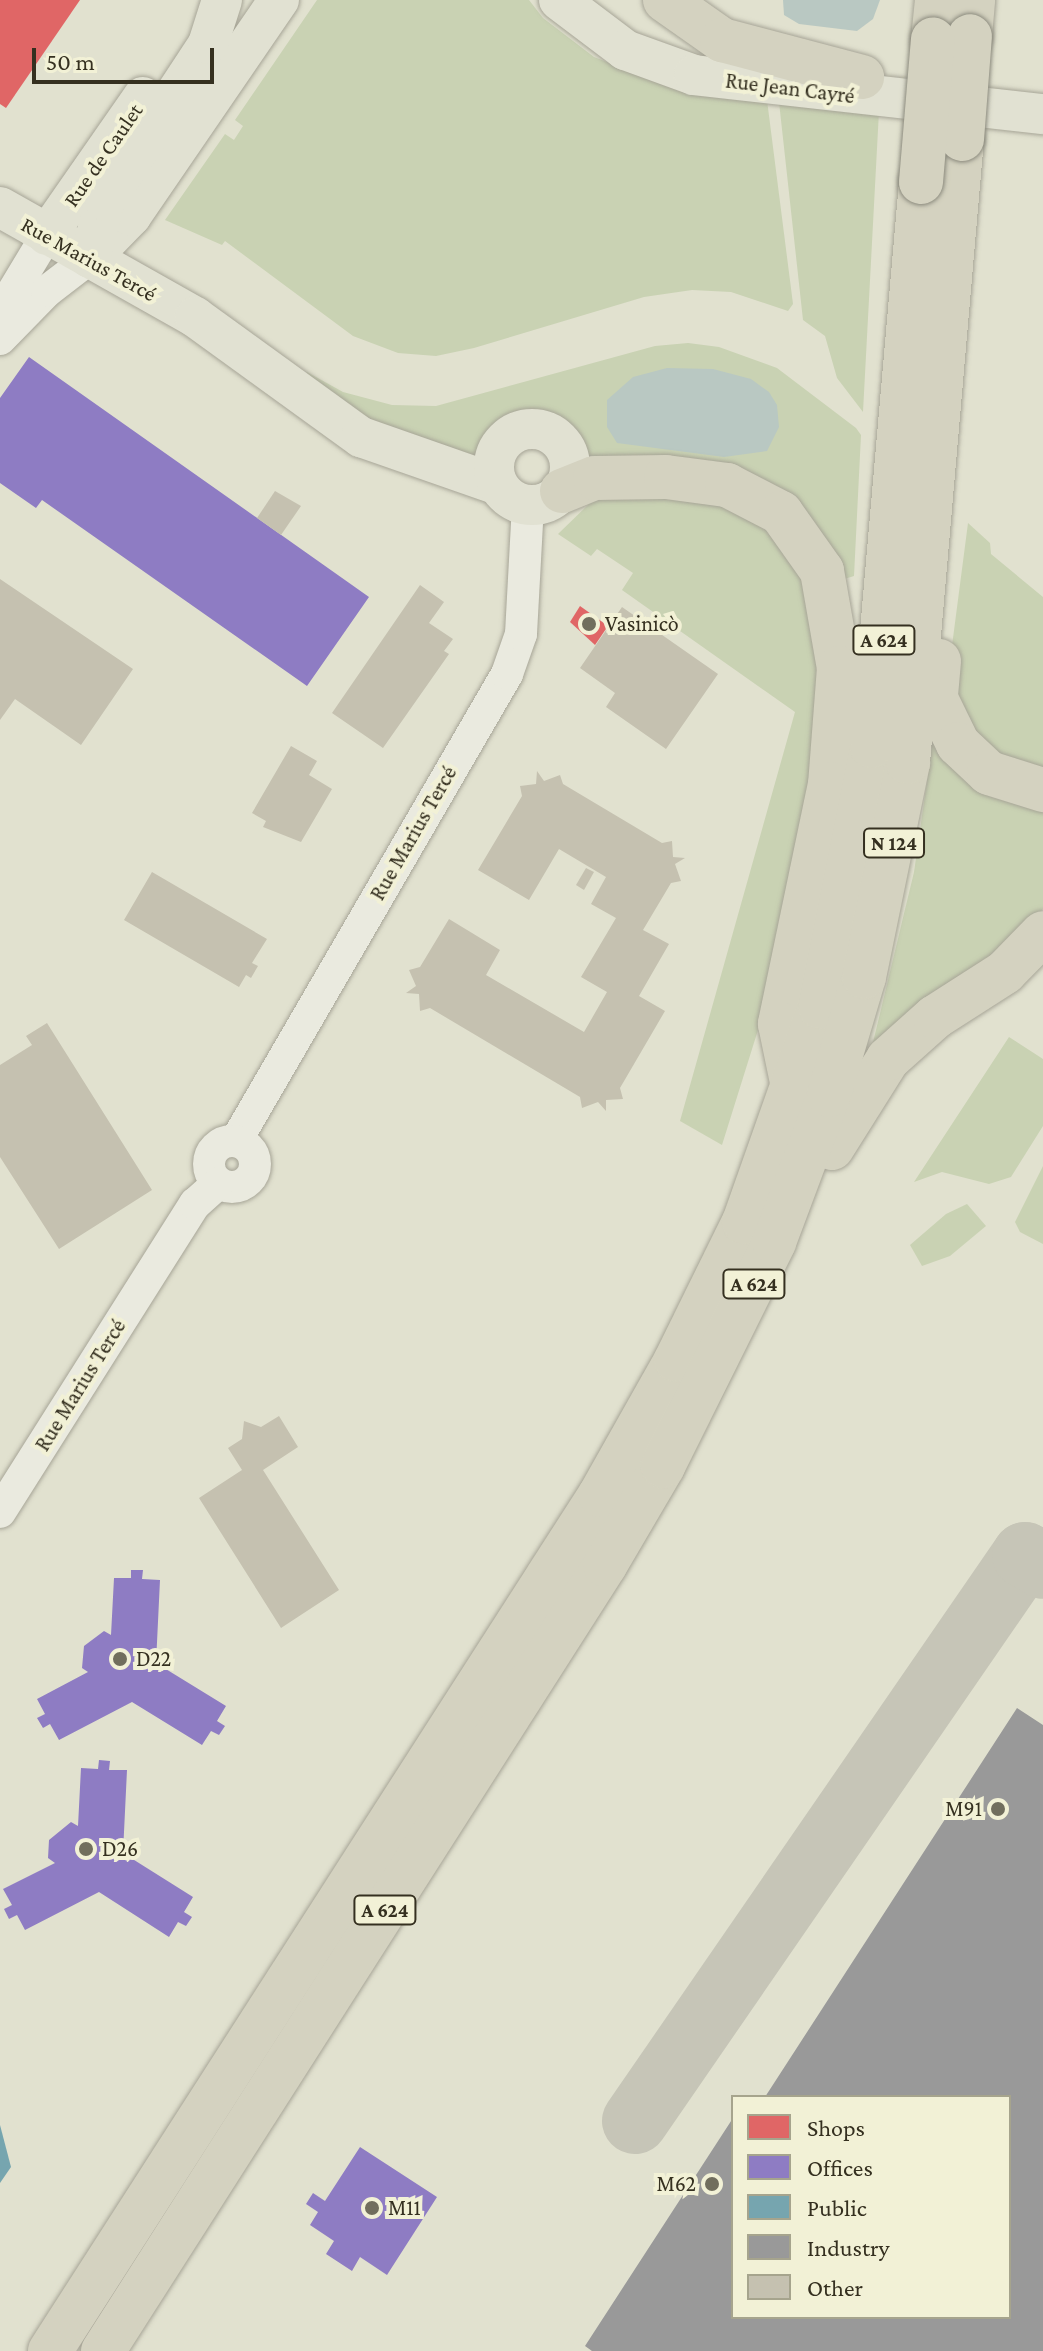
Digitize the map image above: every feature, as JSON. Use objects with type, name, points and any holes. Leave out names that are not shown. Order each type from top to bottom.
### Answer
[{"type":"highway","points":[[665,0],[722,40],[862,77]]},
{"type":"highway","name":"N 124","points":[[811,1092],[864,977],[894,840],[927,584],[962,139],[954,19]]},
{"type":"highway","name":"A 624","points":[[103,2351],[663,1466],[774,1242],[811,1092],[872,746],[921,182],[954,19]]},
{"type":"highway","points":[[529,494],[595,478],[666,477],[727,485],[781,513],[822,571],[839,668],[830,784],[780,1024],[811,1092]]},
{"type":"highway","points":[[927,584],[941,645],[936,699],[946,725],[971,759],[989,773],[1043,790]]},
{"type":"highway","points":[[663,1466],[731,1372],[858,1099],[916,1032],[1005,972],[1043,933]]},
{"type":"highway","name":"A 624","points":[[50,2351],[600,1495],[676,1360],[811,1092]]},
{"type":"main road","name":"Rue de Caulet","points":[[20,219],[211,0]]},
{"type":"main road","name":"Rue de Caulet","points":[[90,258],[105,201],[208,44],[222,0]]},
{"type":"main road","points":[[90,258],[131,216],[279,0]]},
{"type":"main road","name":"Rue Jean Cayré","points":[[559,0],[625,50],[694,75],[1043,114]]},
{"type":"main road","name":"Rue Jean Cayré","points":[[592,0],[638,31],[698,54],[862,77],[1043,94]]},
{"type":"main road","name":"Rue Marius Tercé","points":[[20,219],[195,317],[361,437],[529,494]]},
{"type":"street","name":"Rue de Caulet","points":[[0,313],[20,219]]},
{"type":"street","points":[[0,339],[47,291],[90,258]]},
{"type":"street","name":"Rue Marius Tercé","points":[[0,1512],[195,1204],[218,1183],[240,1185],[253,1172],[252,1152],[236,1141],[507,674],[521,634],[529,494]]},
{"type":"green space","points":[[317,0],[529,0],[543,18],[594,57],[682,91],[767,100],[793,304],[788,311],[731,292],[692,290],[644,297],[474,348],[436,356],[398,353],[353,336],[225,241],[222,245],[165,220],[225,134],[234,140],[243,126],[235,120]]},
{"type":"green space","points":[[779,102],[879,111],[863,412],[837,378],[825,336],[803,320]]},
{"type":"green space","points":[[688,343],[719,347],[777,368],[861,435],[854,576],[841,580],[813,529],[584,468],[582,448],[565,419],[524,411],[502,419],[485,437],[476,462],[386,435],[302,378],[307,372],[343,392],[392,405],[436,406],[655,346]]},
{"type":"green space","points":[[610,491],[722,505],[783,539],[808,584],[818,650],[811,779],[763,1014],[722,1145],[680,1121],[795,712],[622,590],[633,573],[597,549],[591,556],[558,534],[592,501],[607,499]]},
{"type":"green space","points":[[968,523],[990,543],[991,554],[1043,597],[1043,774],[997,762],[957,719],[950,661]]},
{"type":"green space","points":[[934,732],[1043,800],[1043,909],[1003,953],[870,1055],[914,872]]},
{"type":"green space","points":[[1009,1037],[1043,1059],[1043,1126],[1011,1177],[989,1184],[942,1172],[914,1182]]},
{"type":"green space","points":[[1043,1166],[1043,1244],[1020,1232],[1015,1222]]},
{"type":"green space","points":[[967,1204],[986,1226],[950,1256],[922,1266],[910,1245],[946,1214]]},
{"type":"shaded area","points":[[783,0],[880,0],[873,19],[857,31],[799,24],[784,15]]},
{"type":"shaded area","points":[[667,368],[713,369],[751,379],[769,392],[777,405],[779,427],[767,451],[724,457],[617,443],[607,427],[607,400],[633,377]]},
{"type":"building: Shops","points":[[0,0],[80,0],[6,108],[0,104]]},
{"type":"building: Shops","name":"Vasinicò","points":[[580,606],[608,626],[595,645],[570,622]]},
{"type":"building: Offices","points":[[29,357],[369,597],[307,686],[42,500],[36,508],[0,483],[0,398]]},
{"type":"building: Offices","name":"D22","points":[[131,1570],[143,1570],[142,1579],[160,1580],[156,1663],[226,1706],[217,1721],[225,1726],[219,1735],[211,1731],[202,1745],[132,1702],[59,1740],[50,1724],[43,1728],[37,1718],[45,1714],[37,1699],[88,1672],[82,1668],[84,1646],[104,1631],[111,1635],[114,1578],[131,1578]]},
{"type":"building: Offices","name":"D26","points":[[99,1760],[110,1761],[109,1770],[127,1770],[123,1853],[193,1897],[184,1912],[192,1917],[186,1926],[178,1922],[169,1937],[99,1892],[25,1930],[17,1915],[9,1919],[4,1909],[12,1905],[3,1889],[55,1863],[48,1858],[49,1840],[71,1822],[78,1826],[81,1768],[98,1769]]},
{"type":"building: Offices","name":"M11","points":[[360,2147],[437,2197],[387,2275],[360,2257],[352,2271],[326,2254],[334,2241],[310,2225],[318,2212],[306,2204],[313,2193],[325,2201]]},
{"type":"building: Public","points":[[0,2125],[11,2167],[0,2183]]},
{"type":"building: Industry","points":[[1017,1708],[1043,1725],[1043,2351],[592,2351],[585,2346],[731,2121],[731,2319],[1011,2319],[1011,2095],[766,2095]]},
{"type":"building: Other","points":[[275,491],[301,506],[281,535],[257,518]]},
{"type":"building: Other","points":[[0,579],[133,669],[81,745],[15,699],[0,720]]},
{"type":"building: Other","points":[[420,585],[444,602],[429,623],[453,639],[444,651],[449,654],[383,748],[332,713]]},
{"type":"building: Other","points":[[622,607],[718,674],[666,749],[606,707],[615,693],[580,668]]},
{"type":"building: Other","points":[[291,746],[317,761],[309,775],[332,789],[301,842],[263,827],[266,821],[252,813]]},
{"type":"building: Other","points":[[537,771],[544,781],[560,775],[563,784],[662,843],[672,841],[673,857],[685,858],[675,864],[681,881],[671,883],[643,930],[669,944],[639,996],[665,1011],[620,1088],[623,1099],[606,1100],[606,1111],[598,1102],[582,1108],[580,1097],[430,1008],[420,1011],[419,994],[406,993],[416,986],[409,970],[420,967],[449,919],[500,950],[486,975],[584,1032],[607,992],[581,977],[616,918],[591,904],[606,877],[559,849],[529,900],[478,870],[522,796],[520,786],[536,784]]},
{"type":"building: Other","points":[[586,868],[594,872],[584,890],[576,885]]},
{"type":"building: Other","points":[[152,872],[267,939],[252,963],[258,966],[251,978],[246,975],[239,987],[124,920]]},
{"type":"building: Other","points":[[47,1023],[152,1190],[59,1249],[0,1157],[0,1065],[32,1045],[26,1036]]},
{"type":"building: Other","points":[[279,1416],[298,1447],[263,1470],[339,1590],[281,1628],[199,1498],[242,1470],[228,1448],[242,1439],[244,1421],[261,1427]]},
{"type":"taxiway","points":[[635,2121],[1025,1555],[1043,1566]]},
{"type":"place","name":"Vasinicò","points":[[589,624]]},
{"type":"place","name":"D22","points":[[120,1659]]},
{"type":"place","name":"M91","points":[[998,1809]]},
{"type":"place","name":"D26","points":[[86,1849]]},
{"type":"place","name":"M62","points":[[712,2184]]},
{"type":"place","name":"M11","points":[[372,2208]]}]
